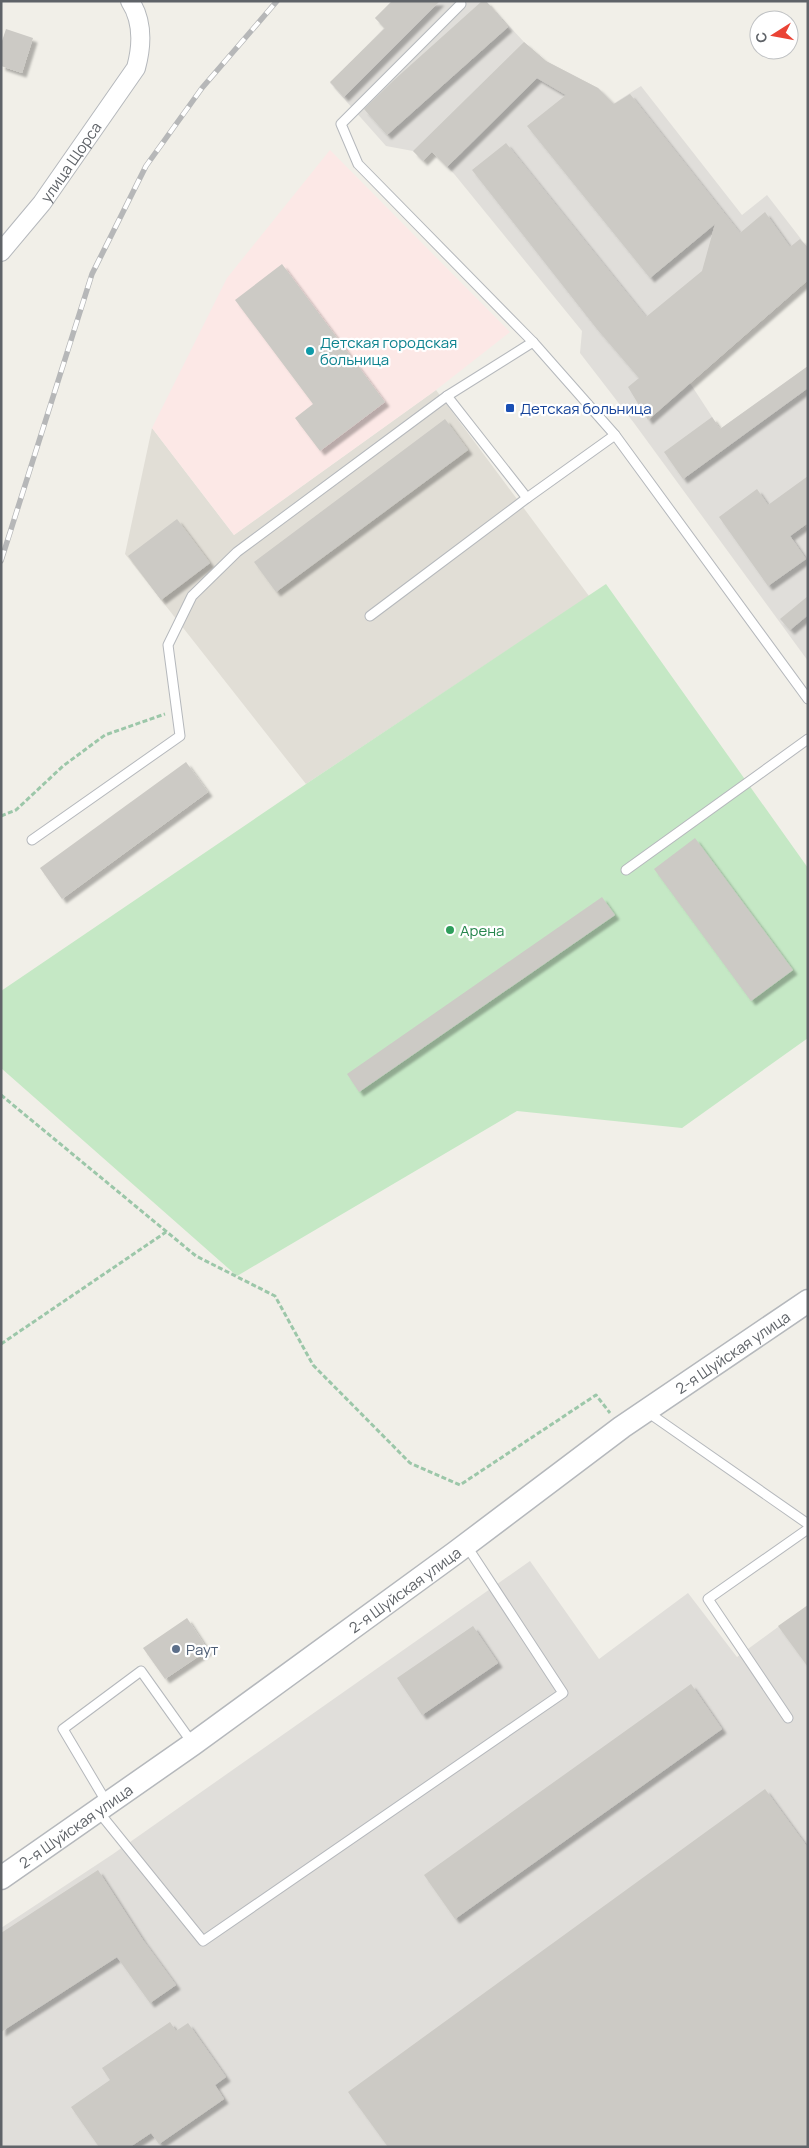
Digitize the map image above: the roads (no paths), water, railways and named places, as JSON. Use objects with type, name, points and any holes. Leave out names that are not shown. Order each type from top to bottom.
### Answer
[{"type":"street","name":"улица Щорса","points":[[2,250],[42,203],[136,68],[140,53],[140,24],[135,8],[130,1]]},
{"type":"street","name":"2-я Шуйская улица","points":[[1,1878],[193,1744],[622,1427],[808,1301]]},
{"type":"lane","points":[[461,4],[341,124],[358,164],[534,342],[615,435],[808,699]]},
{"type":"lane","points":[[32,840],[180,736],[168,645],[192,596],[237,552],[447,396],[534,342]]},
{"type":"lane","points":[[447,396],[527,498]]},
{"type":"lane","points":[[370,616],[527,498],[615,435]]},
{"type":"lane","points":[[626,870],[808,739]]},
{"type":"lane","points":[[646,1411],[808,1524]]},
{"type":"lane","points":[[788,1718],[708,1599],[808,1528]]},
{"type":"lane","points":[[193,1744],[142,1671],[63,1729],[103,1807],[203,1941],[563,1693],[466,1544]]},
{"type":"railway","points":[[1,561],[92,274],[146,166],[202,88],[277,1]]},
{"type":"place","name":"Детская городская больница","points":[[310,351]]},
{"type":"place","name":"Детская больница","points":[[510,408]]},
{"type":"place","name":"Арена","points":[[450,930]]},
{"type":"place","name":"Раут","points":[[176,1649]]}]
